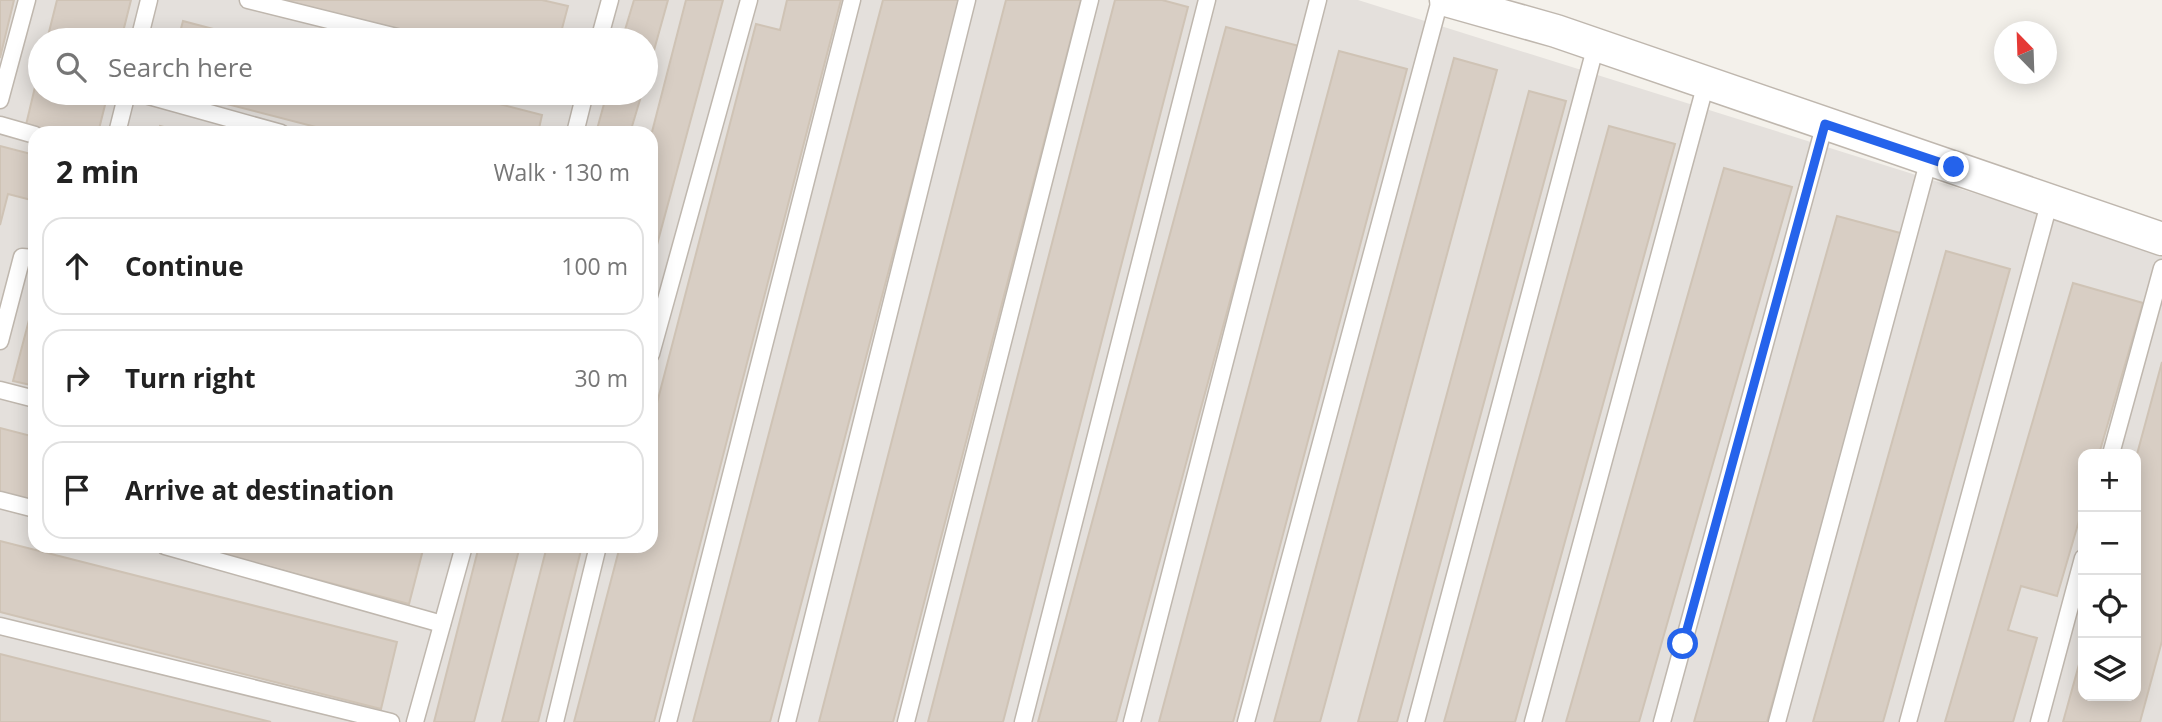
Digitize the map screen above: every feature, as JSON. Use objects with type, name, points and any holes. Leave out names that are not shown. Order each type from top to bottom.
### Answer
[{"type":"street","points":[[1446,0],[1596,45],[2162,239]]},
{"type":"lane","points":[[0,100],[27,0]]},
{"type":"lane","points":[[142,28],[149,0]]},
{"type":"lane","points":[[248,0],[361,28]]},
{"type":"lane","points":[[602,28],[610,0]]},
{"type":"lane","points":[[658,329],[750,0]]},
{"type":"lane","points":[[668,722],[852,0]]},
{"type":"lane","points":[[787,722],[967,0]]},
{"type":"lane","points":[[906,722],[1090,0]]},
{"type":"lane","points":[[1023,722],[1207,0]]},
{"type":"lane","points":[[1132,722],[1318,0]]},
{"type":"lane","points":[[1246,722],[1440,0]]},
{"type":"lane","points":[[1420,721],[1596,45]]},
{"type":"lane","points":[[1533,722],[1706,83]]},
{"type":"lane","points":[[119,126],[124,105]]},
{"type":"lane","points":[[181,105],[256,126]]},
{"type":"lane","points":[[577,126],[582,105]]},
{"type":"lane","points":[[1662,722],[1825,124]]},
{"type":"lane","points":[[0,125],[28,133]]},
{"type":"lane","points":[[1777,722],[1929,159]]},
{"type":"lane","points":[[1908,722],[2050,200]]},
{"type":"lane","points":[[0,341],[22,257],[28,257]]},
{"type":"lane","points":[[2112,449],[2162,268]]},
{"type":"lane","points":[[0,390],[28,397]]},
{"type":"lane","points":[[0,499],[28,507]]},
{"type":"lane","points":[[190,553],[442,624]]},
{"type":"lane","points":[[415,722],[462,553]]},
{"type":"lane","points":[[555,722],[596,553]]},
{"type":"lane","points":[[2039,722],[2078,575]]},
{"type":"lane","points":[[0,626],[391,722]]},
{"type":"shaded area","points":[[0,0],[1358,0],[2162,252],[2162,722],[0,722]]},
{"type":"building","points":[[0,0],[14,0],[0,58]]},
{"type":"building","points":[[57,0],[131,0],[124,28],[50,28]]},
{"type":"building","points":[[253,0],[542,0],[568,6],[562,28],[366,28]]},
{"type":"building","points":[[634,0],[668,0],[658,36],[658,28],[626,28]]},
{"type":"building","points":[[686,0],[723,0],[658,241],[658,126],[654,126]]},
{"type":"building","points":[[787,0],[841,0],[654,722],[574,722],[618,553],[658,553],[658,399],[756,24],[780,30]]},
{"type":"building","points":[[883,0],[960,0],[770,722],[693,722]]},
{"type":"building","points":[[1006,0],[1081,0],[893,722],[819,722]]},
{"type":"building","points":[[1115,0],[1162,0],[1188,7],[1003,722],[928,722]]},
{"type":"building","points":[[183,21],[210,28],[181,28]]},
{"type":"building","points":[[1226,27],[1299,46],[1116,722],[1038,722]]},
{"type":"building","points":[[1339,51],[1407,69],[1233,722],[1159,722]]},
{"type":"building","points":[[1454,58],[1497,70],[1320,722],[1274,722]]},
{"type":"building","points":[[1529,91],[1566,101],[1397,722],[1358,722]]},
{"type":"building","points":[[31,105],[105,105],[100,126],[28,126],[28,130],[25,129]]},
{"type":"building","points":[[230,105],[503,105],[542,115],[540,126],[312,126]]},
{"type":"building","points":[[604,105],[638,105],[632,126],[598,126]]},
{"type":"building","points":[[1609,126],[1675,144],[1515,722],[1444,722]]},
{"type":"building","points":[[0,146],[28,153],[28,199],[8,194],[0,225]]},
{"type":"building","points":[[1724,168],[1792,187],[1639,722],[1566,722]]},
{"type":"building","points":[[1837,216],[1904,234],[1767,722],[1694,722]]},
{"type":"building","points":[[1946,251],[2010,269],[1883,722],[1813,722]]},
{"type":"building","points":[[2073,283],[2143,303],[2100,449],[2078,449],[2078,524],[2057,596],[2021,586],[2008,630],[2037,638],[2013,722],[1945,722]]},
{"type":"building","points":[[28,324],[28,384],[13,381]]},
{"type":"building","points":[[2162,362],[2162,641],[2140,722],[2063,722],[2078,668],[2078,701],[2141,701],[2141,449],[2138,449]]},
{"type":"building","points":[[0,428],[28,435],[28,503],[0,495]]},
{"type":"building","points":[[0,541],[28,548],[28,553],[47,553],[397,642],[381,709],[0,612]]},
{"type":"building","points":[[217,553],[422,553],[409,604]]},
{"type":"building","points":[[477,553],[518,553],[474,722],[434,722]]},
{"type":"building","points":[[545,553],[580,553],[538,722],[502,722]]},
{"type":"building","points":[[0,654],[271,722],[0,722]]},
{"type":"route","points":[[1683,644],[1825,124],[1954,167]]}]
